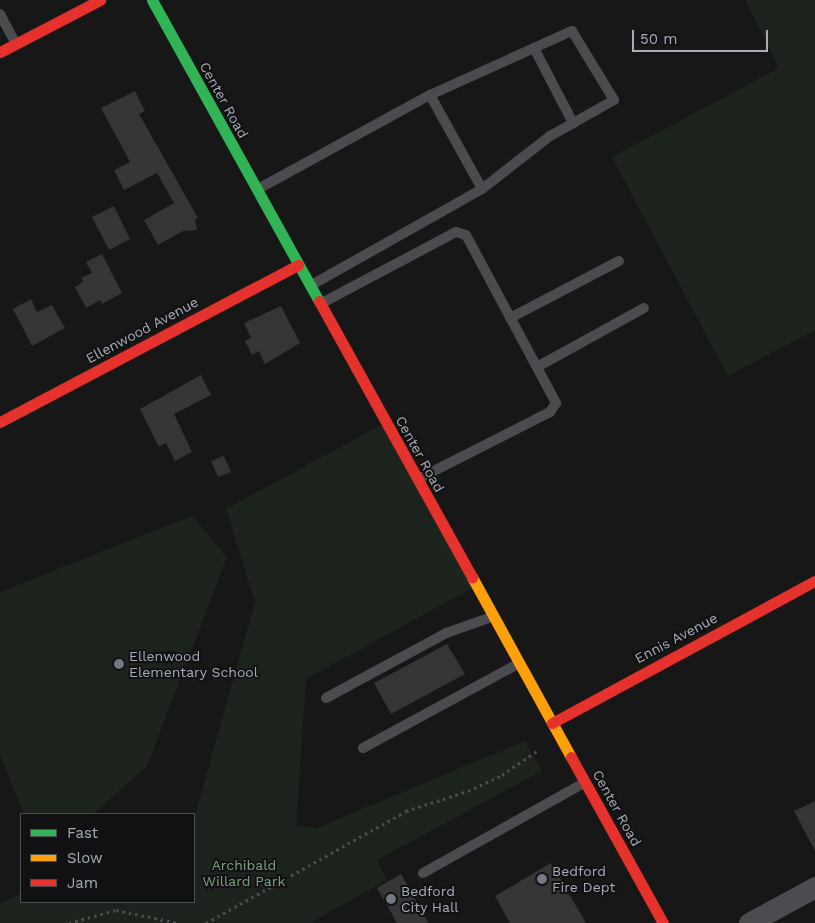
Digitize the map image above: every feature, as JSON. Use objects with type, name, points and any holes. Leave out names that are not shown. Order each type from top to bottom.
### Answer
[{"type":"main road","points":[[0,52],[100,0]]},
{"type":"main road","name":"Center Road","points":[[152,0],[663,923]]},
{"type":"main road","name":"Ellenwood Avenue","points":[[0,422],[298,265]]},
{"type":"main road","name":"Ennis Avenue","points":[[552,722],[815,581]]},
{"type":"street","points":[[749,923],[815,887]]},
{"type":"lane","points":[[0,14],[16,44]]},
{"type":"lane","points":[[256,190],[430,95],[572,31],[575,32],[614,100],[529,150],[482,189],[309,286]]},
{"type":"lane","points":[[534,48],[573,123]]},
{"type":"lane","points":[[430,95],[482,189]]},
{"type":"lane","points":[[320,305],[456,232],[466,235],[556,402],[550,412],[417,480]]},
{"type":"lane","points":[[510,318],[619,261]]},
{"type":"lane","points":[[537,367],[644,308]]},
{"type":"lane","points":[[326,698],[446,633],[493,617]]},
{"type":"lane","points":[[363,748],[519,664]]},
{"type":"lane","points":[[423,873],[585,783]]},
{"type":"path","points":[[207,923],[406,811],[468,792],[502,775],[537,751]]},
{"type":"path","points":[[69,923],[116,910],[178,923]]},
{"type":"green space","points":[[745,0],[815,0],[815,330],[728,376],[612,157],[779,68]]},
{"type":"green space","name":"Archibald Willard Park","points":[[385,423],[476,586],[306,679],[296,826],[317,828],[525,741],[542,771],[377,860],[387,880],[310,923],[0,923],[0,903],[20,894],[20,903],[195,903],[195,815],[255,602],[226,509]]},
{"type":"green space","points":[[192,516],[227,557],[147,766],[94,813],[24,813],[0,755],[0,592]]},
{"type":"building","points":[[135,91],[145,111],[139,114],[198,218],[195,219],[197,230],[183,231],[158,245],[144,220],[174,203],[157,173],[124,190],[114,170],[130,162],[101,108]]},
{"type":"building","points":[[114,206],[130,239],[109,250],[92,217]]},
{"type":"building","points":[[102,254],[122,293],[102,304],[100,300],[86,308],[75,287],[83,282],[81,278],[92,273],[86,262]]},
{"type":"building","points":[[31,299],[37,312],[52,305],[65,328],[32,346],[13,309]]},
{"type":"building","points":[[281,306],[300,343],[265,364],[259,351],[252,355],[245,341],[251,338],[244,323]]},
{"type":"building","points":[[201,375],[211,395],[174,414],[192,452],[175,461],[166,443],[159,447],[140,409]]},
{"type":"building","points":[[224,456],[231,472],[218,477],[211,461]]},
{"type":"building","points":[[447,644],[465,674],[391,714],[374,683]]},
{"type":"building","points":[[815,801],[815,851],[794,811]]},
{"type":"building","name":"Bedford Fire Dept","points":[[551,863],[586,923],[510,923],[495,896]]},
{"type":"building","name":"Bedford City Hall","points":[[401,874],[428,923],[397,923],[377,888]]},
{"type":"traffic: fast","points":[[152,0],[319,301]]},
{"type":"traffic: slow","points":[[472,577],[571,757]]},
{"type":"traffic: jam","points":[[0,52],[100,0]]},
{"type":"traffic: jam","points":[[0,422],[298,265]]},
{"type":"traffic: jam","points":[[319,301],[472,577]]},
{"type":"traffic: jam","points":[[552,723],[815,581]]},
{"type":"traffic: jam","points":[[571,757],[663,923]]},
{"type":"place","name":"Ellenwood Elementary School","points":[[119,664]]},
{"type":"place","name":"Bedford Fire Dept","points":[[542,879]]},
{"type":"place","name":"Bedford City Hall","points":[[391,899]]}]
